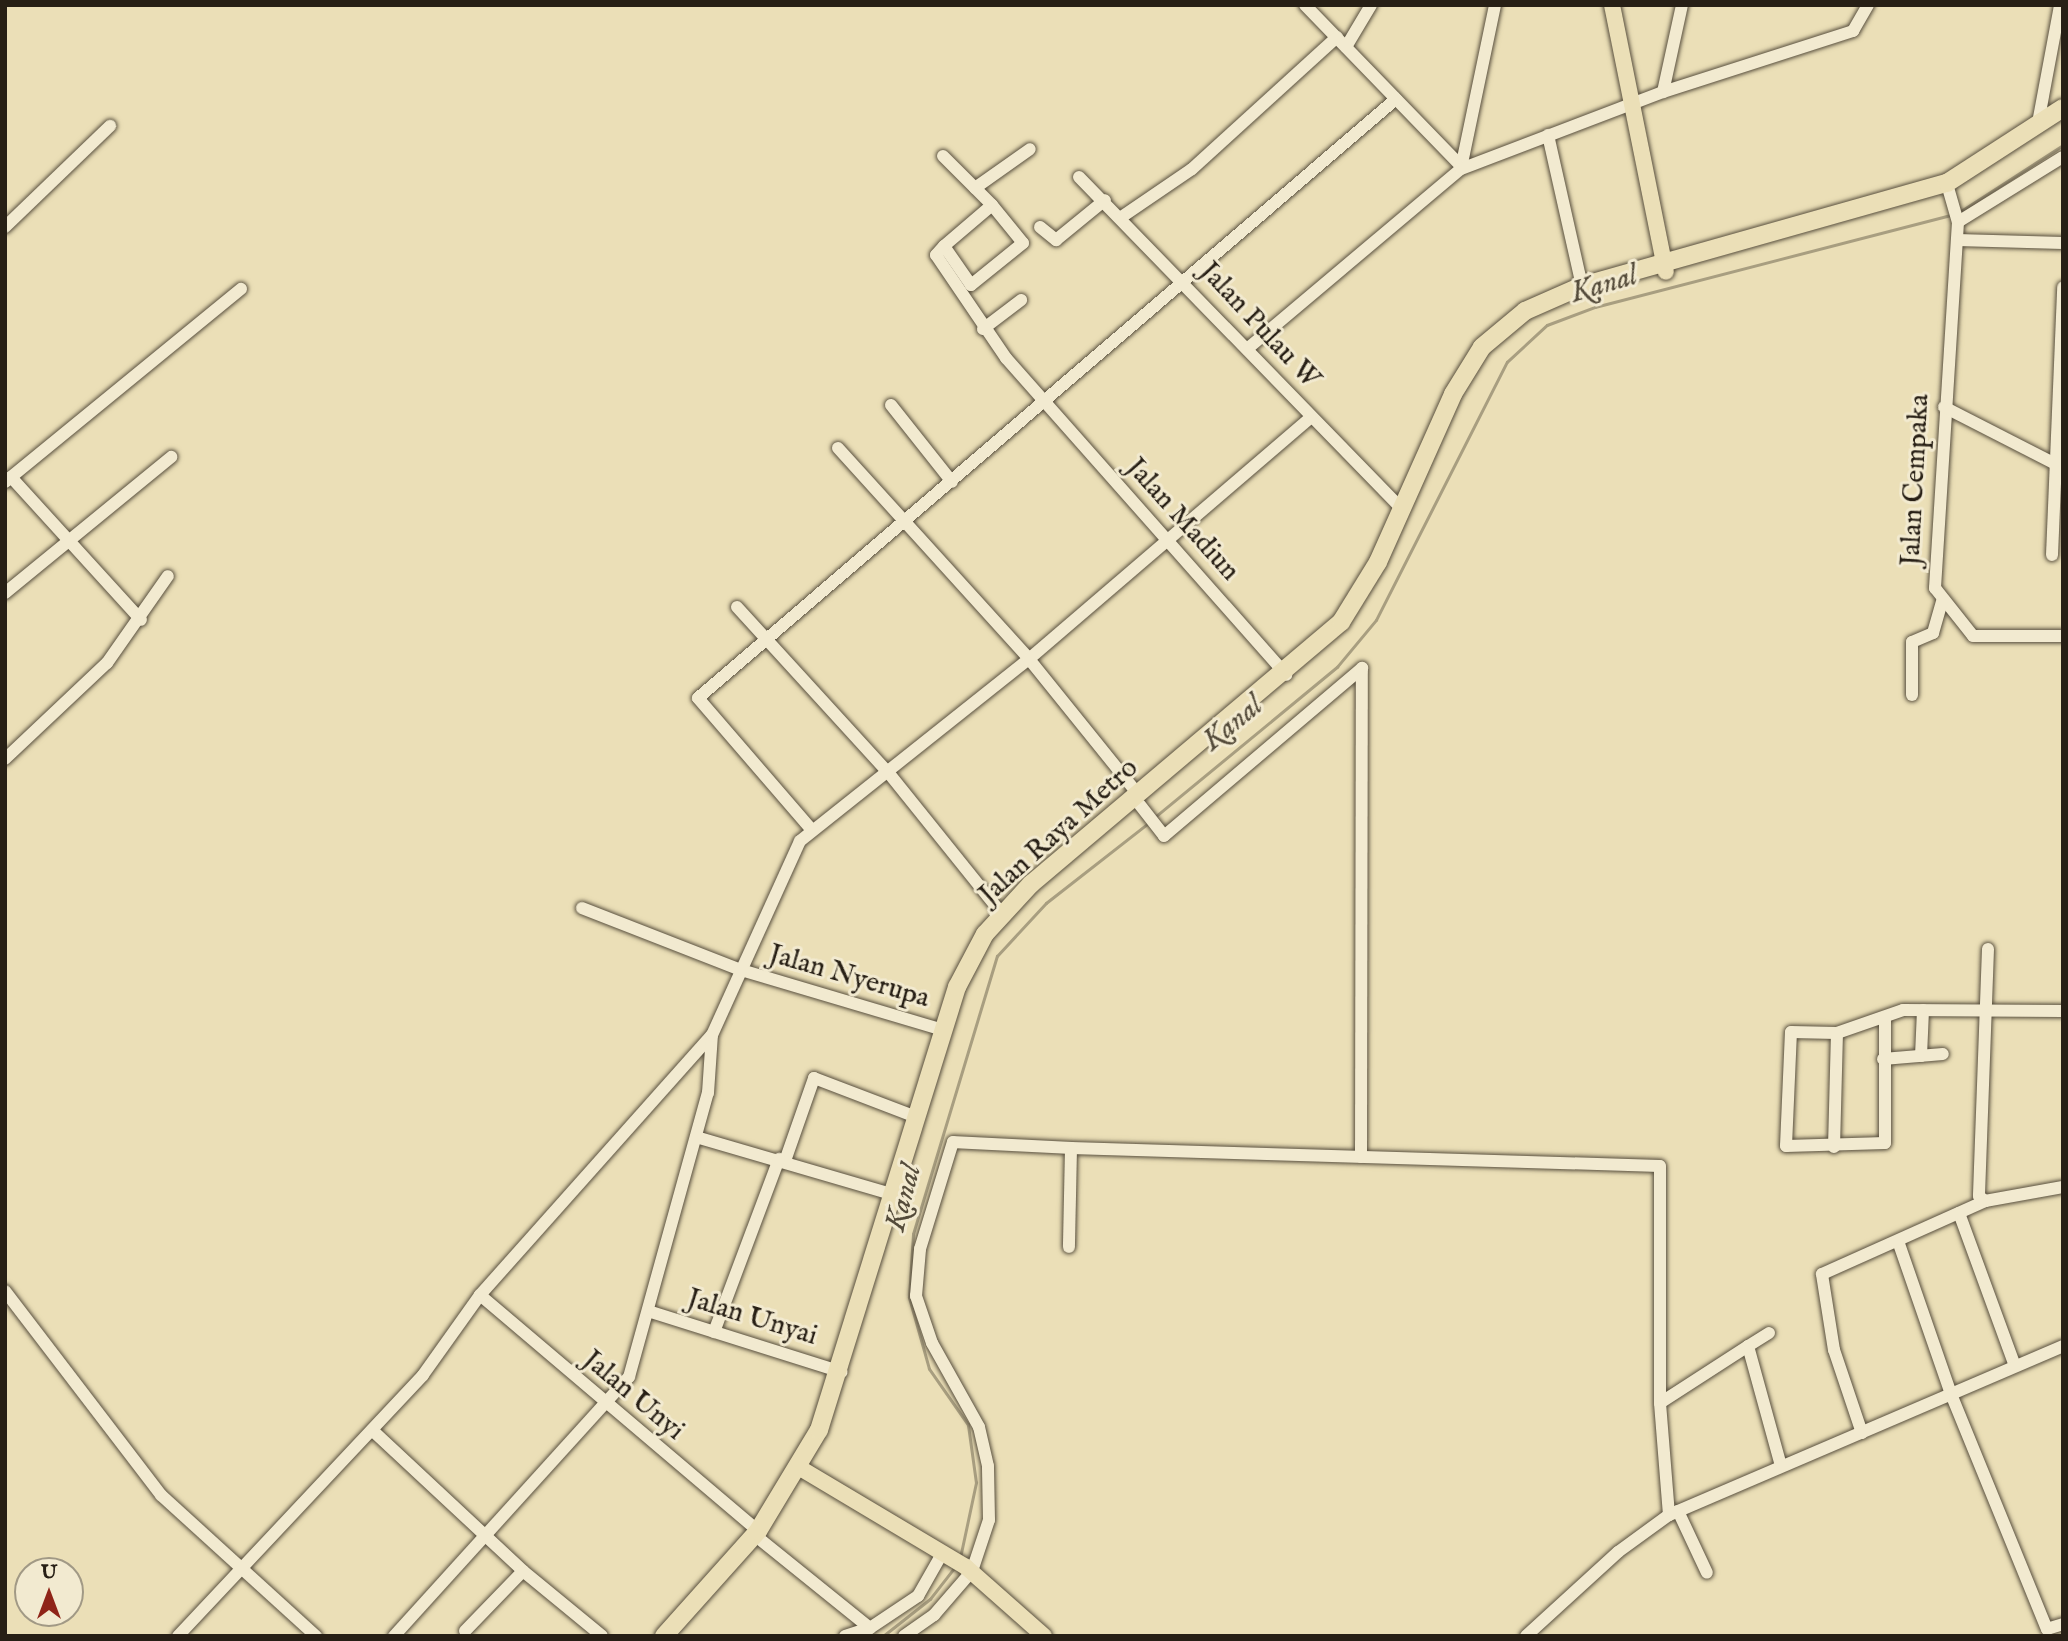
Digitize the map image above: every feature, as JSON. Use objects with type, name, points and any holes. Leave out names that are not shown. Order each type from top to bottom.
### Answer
[{"type":"highway","points":[[1430,460],[1476,370],[1508,334],[1553,307],[1665,268],[1908,198],[1968,172],[2063,108]]},
{"type":"highway","points":[[677,1636],[760,1536],[804,1470],[851,1375],[926,1114],[976,970],[1035,888],[1139,799],[1350,628],[1411,504],[1482,347],[1525,310],[1582,286],[1665,268],[1950,194],[2063,120]]},
{"type":"highway","name":"Jalan Raya Metro","points":[[804,1470],[842,1372],[916,1117],[943,1030],[970,958],[1002,914],[1286,675],[1341,622],[1411,504]]},
{"type":"highway","points":[[664,1636],[760,1536]]},
{"type":"main road","points":[[1612,5],[1665,268]]},
{"type":"main road","points":[[804,1470],[969,1569],[1044,1636]]},
{"type":"street","points":[[1305,5],[1460,166]]},
{"type":"street","points":[[1123,216],[1192,169],[1341,42],[1371,5]]},
{"type":"street","points":[[1460,166],[1495,5]]},
{"type":"street","points":[[1664,92],[1682,5]]},
{"type":"street","points":[[1247,349],[1460,166],[1664,92],[1853,31],[1868,5]]},
{"type":"street","points":[[2038,123],[2060,5]]},
{"type":"street","points":[[811,829],[698,698],[769,642],[905,524],[1040,399],[1396,99]]},
{"type":"street","points":[[5,227],[110,126]]},
{"type":"street","points":[[1548,135],[1582,286]]},
{"type":"street","points":[[975,188],[1030,149]]},
{"type":"street","points":[[943,156],[992,205],[1023,243],[971,285],[944,246],[992,205]]},
{"type":"street","points":[[1957,219],[2063,157]]},
{"type":"street","name":"Jalan Pulau W","points":[[1079,177],[1123,216],[1310,418],[1411,504]]},
{"type":"street","name":"Jalan Cempaka","points":[[1950,194],[1957,219],[1957,240],[1934,581],[1942,601],[1973,636],[2063,636]]},
{"type":"street","points":[[1040,227],[1056,240],[1105,200]]},
{"type":"street","points":[[1957,240],[2063,243]]},
{"type":"street","name":"Jalan Madiun","points":[[944,246],[936,255],[983,329],[1040,399],[1286,675]]},
{"type":"street","points":[[2052,555],[2058,467],[2063,287]]},
{"type":"street","points":[[141,620],[8,479],[241,289]]},
{"type":"street","points":[[983,329],[1021,300]]},
{"type":"street","points":[[891,405],[952,482]]},
{"type":"street","points":[[1944,407],[2058,467]]},
{"type":"street","points":[[178,1636],[238,1567],[423,1375],[480,1295],[712,1035],[811,829],[1029,659],[1164,536],[1310,418]]},
{"type":"street","points":[[838,448],[1029,659],[1139,799],[1164,836],[1362,668],[1361,1157]]},
{"type":"street","points":[[5,593],[171,457]]},
{"type":"street","points":[[5,759],[107,663],[141,620],[168,576]]},
{"type":"street","points":[[1912,695],[1912,642],[1933,633],[1942,601]]},
{"type":"street","points":[[737,607],[887,771],[1002,914]]},
{"type":"street","name":"Jalan Nyerupa","points":[[582,908],[741,970],[943,1030]]},
{"type":"street","points":[[1985,1201],[1979,1196],[1988,1007],[1988,949]]},
{"type":"street","points":[[1885,1017],[1883,1059],[1886,1142],[1834,1147],[1784,1143],[1789,1033],[1837,1033],[1885,1017],[1923,1010],[1988,1007],[2063,1011]]},
{"type":"street","points":[[1922,1056],[1923,1010]]},
{"type":"street","points":[[1834,1147],[1837,1033]]},
{"type":"street","points":[[394,1636],[481,1534],[629,1377],[708,1093],[712,1035]]},
{"type":"street","points":[[1883,1059],[1942,1054]]},
{"type":"street","points":[[714,1332],[814,1078],[916,1117]]},
{"type":"street","points":[[696,1137],[782,1160],[894,1195]]},
{"type":"street","points":[[904,1636],[934,1615],[969,1569],[989,1520],[988,1466],[979,1427],[932,1343],[916,1296],[920,1249],[953,1142],[1660,1166],[1660,1403],[1674,1513],[1707,1573]]},
{"type":"street","points":[[1069,1247],[1071,1148]]},
{"type":"street","points":[[1862,1433],[1834,1350],[1821,1278],[1985,1201],[2063,1187]]},
{"type":"street","points":[[1959,1213],[2015,1366]]},
{"type":"street","points":[[1898,1241],[1951,1394],[2047,1629],[2063,1624]]},
{"type":"street","points":[[5,1291],[118,1445],[238,1567],[316,1636]]},
{"type":"street","name":"Jalan Unyi","points":[[480,1295],[604,1405],[870,1628]]},
{"type":"street","name":"Jalan Unyai","points":[[648,1311],[842,1372]]},
{"type":"street","points":[[1660,1403],[1769,1333]]},
{"type":"street","points":[[1748,1346],[1781,1466]]},
{"type":"street","points":[[1526,1636],[1618,1552],[1674,1513],[2063,1346]]},
{"type":"street","points":[[372,1430],[481,1534],[602,1636]]},
{"type":"street","points":[[845,1636],[870,1628],[918,1596],[945,1554]]},
{"type":"street","points":[[465,1631],[523,1571]]},
{"type":"waterway","name":"Kanal","points":[[1961,211],[2063,145]]},
{"type":"waterway","name":"Kanal","points":[[1155,817],[1337,667],[1376,620],[1507,362],[1547,325],[1595,307],[1952,215]]},
{"type":"waterway","name":"Kanal","points":[[960,1558],[976,1483],[968,1425],[929,1369],[909,1298],[913,1234],[997,956],[1046,903],[1147,824]]},
{"type":"waterway","name":"Kanal","points":[[883,1636],[930,1599],[955,1567]]}]
